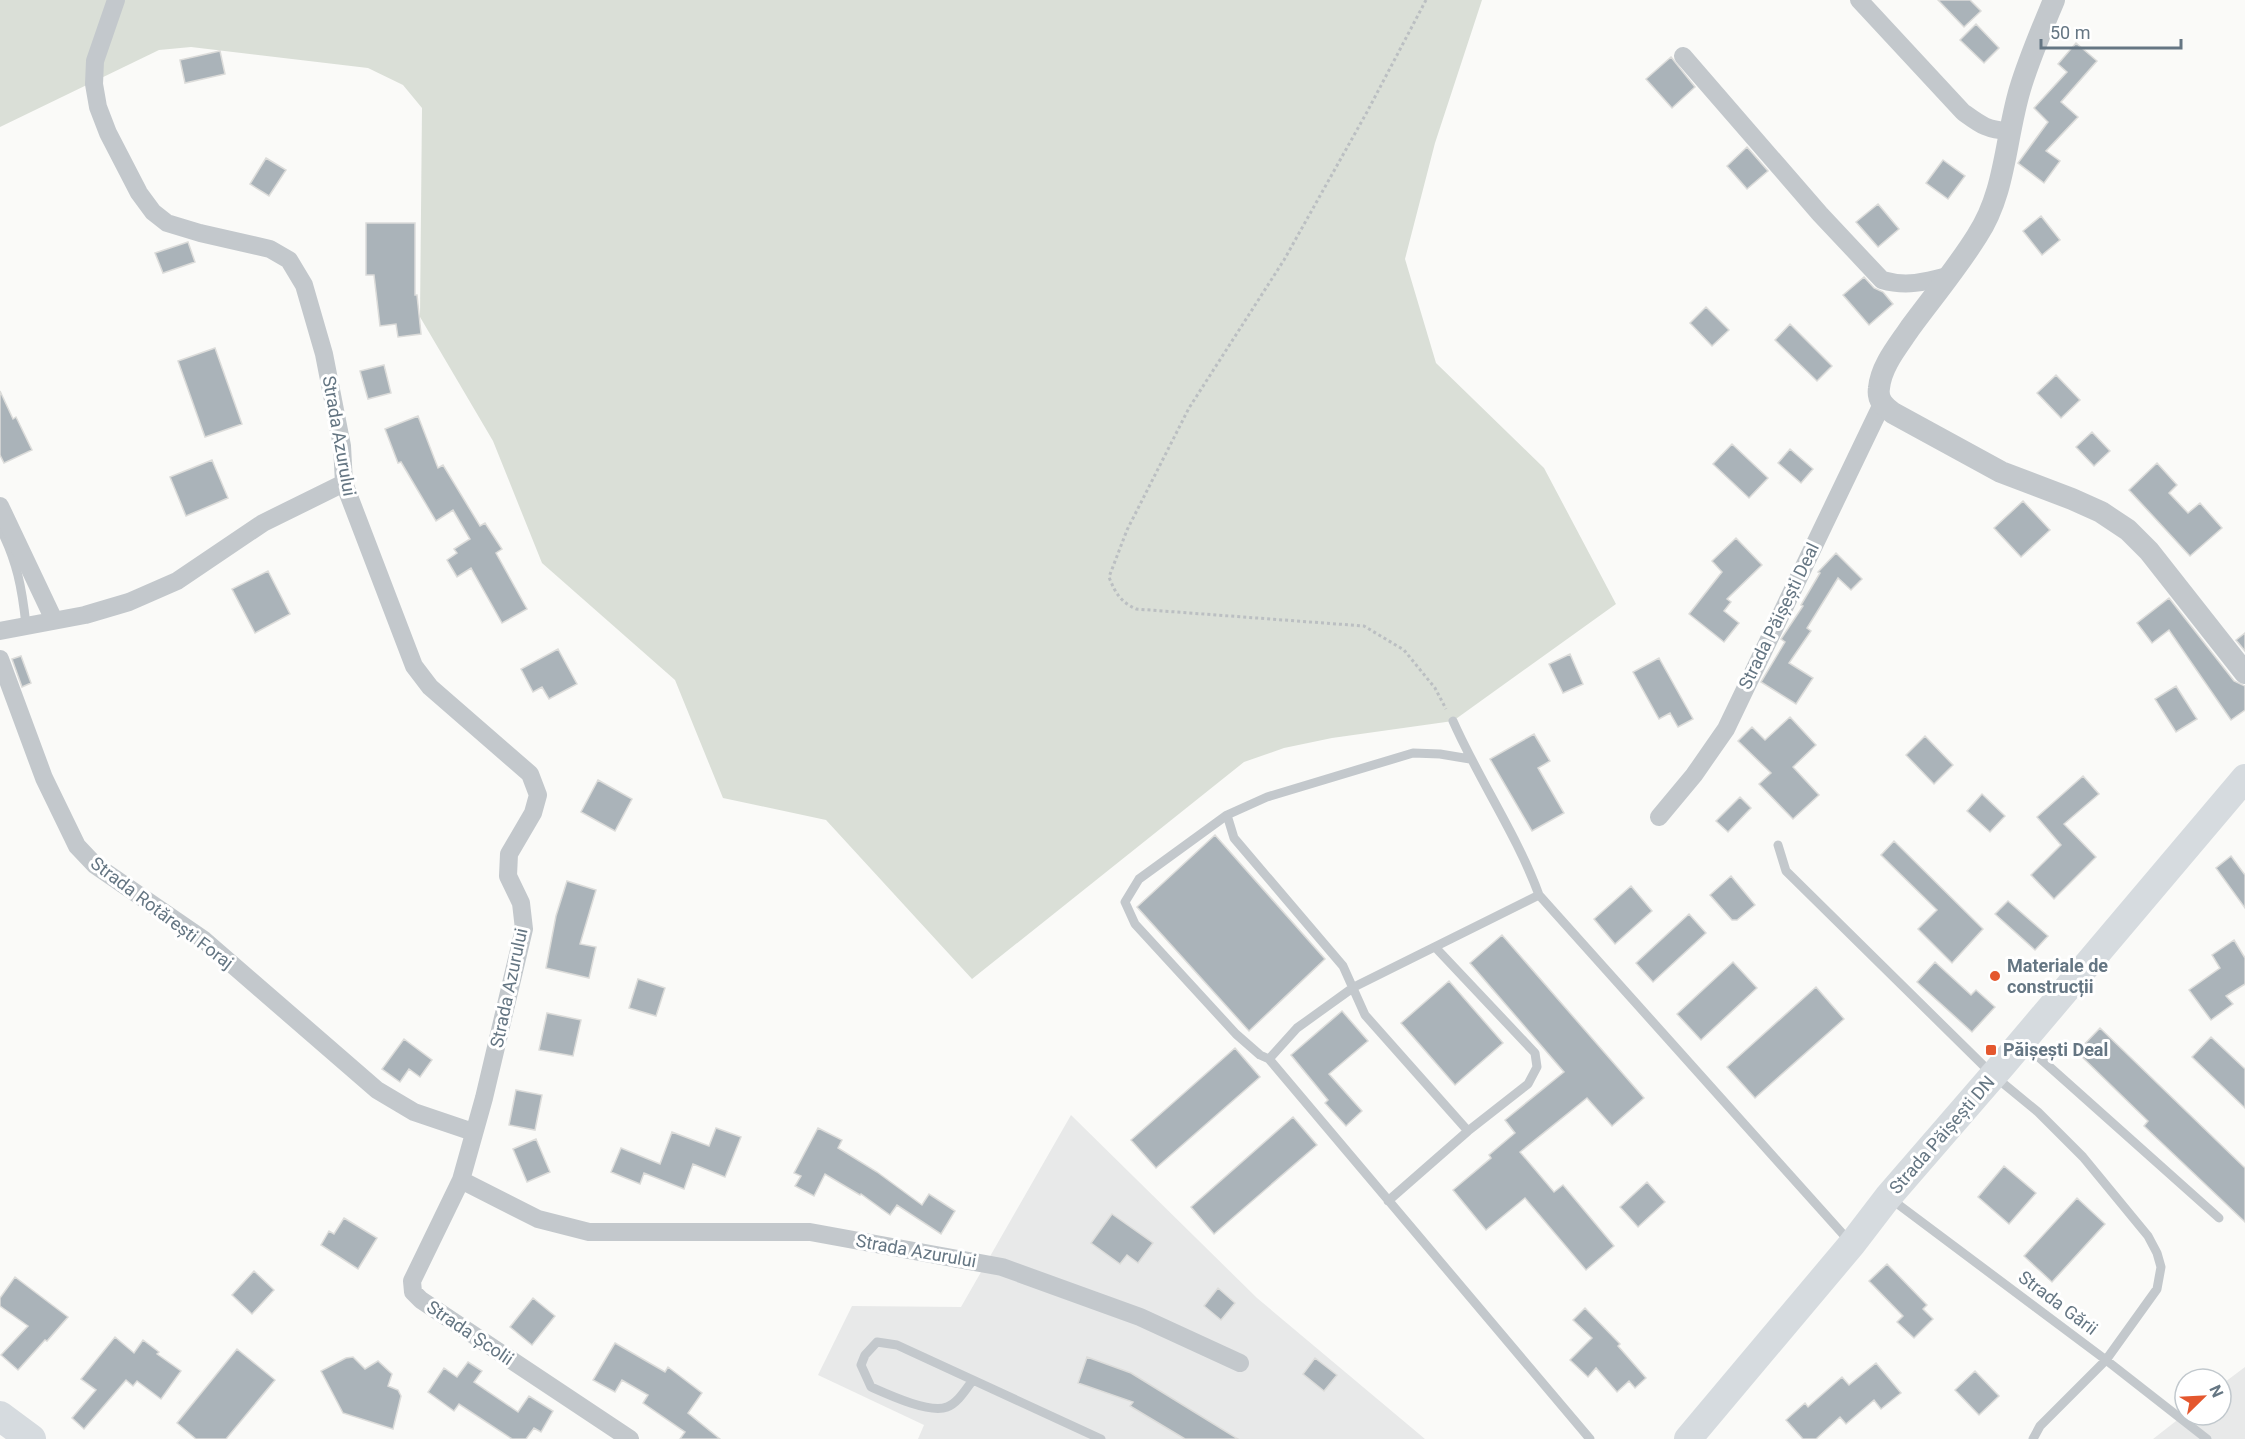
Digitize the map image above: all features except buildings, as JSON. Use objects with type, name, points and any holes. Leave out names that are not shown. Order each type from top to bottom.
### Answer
[{"type":"highway","points":[[0,1416],[31,1439]]},
{"type":"main road","name":"Strada Păișești DN","points":[[1688,1439],[1852,1244],[1888,1197],[2245,778]]},
{"type":"street","name":"Strada Azurului","points":[[116,0],[95,62],[94,84],[98,107],[108,132],[139,193],[153,212],[167,223],[270,249],[289,260],[304,285],[324,354],[342,446],[344,483],[414,666],[430,687],[530,774],[538,795],[533,813],[509,854],[508,876],[521,903],[524,929],[484,1098],[461,1180],[538,1219],[589,1232],[810,1232],[1002,1267],[1140,1317],[1240,1363]]},
{"type":"street","points":[[1859,0],[1963,112],[1991,130],[2010,131]]},
{"type":"street","name":"Strada Păișești Deal","points":[[1659,817],[1694,776],[1726,729],[1881,404],[1878,390],[1882,373],[1897,348],[1977,236],[1990,212],[2001,184],[2020,88],[2054,0]]},
{"type":"street","points":[[1683,56],[1820,214],[1882,280],[1896,284],[1916,284],[1948,276]]},
{"type":"street","points":[[1881,404],[1893,413],[2001,472],[2101,512],[2128,530],[2149,550],[2245,673]]},
{"type":"street","points":[[0,631],[85,615],[129,602],[177,581],[263,523],[344,483]]},
{"type":"street","points":[[0,506],[54,620]]},
{"type":"street","name":"Strada Rotărești Foraj","points":[[0,659],[44,778],[78,846],[95,865],[204,940],[377,1090],[414,1112],[473,1132]]},
{"type":"street","name":"Strada Școlii","points":[[461,1180],[412,1281],[413,1292],[421,1300],[630,1439]]},
{"type":"lane","points":[[0,528],[12,551],[21,582],[26,625]]},
{"type":"lane","points":[[1453,721],[1470,759],[1531,873],[1539,895],[1852,1244]]},
{"type":"lane","points":[[1470,759],[1440,754],[1413,753],[1267,798],[1227,815],[1139,879],[1125,902],[1136,924],[1228,1026],[1260,1055],[1269,1059],[1590,1439]]},
{"type":"lane","points":[[1227,815],[1234,838],[1343,966],[1365,1015],[1468,1131]]},
{"type":"lane","points":[[1778,845],[1786,871],[1993,1075],[2038,1112],[2083,1157],[2148,1236],[2157,1253],[2161,1267],[2157,1288],[2106,1360],[2040,1426],[2033,1439]]},
{"type":"lane","points":[[1269,1059],[1297,1028],[1354,987],[1539,895]]},
{"type":"lane","points":[[1388,1201],[1468,1131],[1528,1084],[1537,1067],[1535,1053],[1435,947]]},
{"type":"lane","points":[[2022,1042],[2219,1218]]},
{"type":"lane","name":"Strada Gării","points":[[1888,1197],[2106,1360],[2207,1439]]},
{"type":"lane","points":[[973,1380],[960,1398],[949,1407],[936,1410],[888,1395],[871,1387],[861,1365],[865,1355],[877,1342],[897,1345],[973,1380],[1101,1439]]},
{"type":"path","points":[[1426,0],[1367,112],[1284,260],[1189,408],[1127,530],[1109,577],[1123,603],[1136,609],[1364,626],[1404,650],[1436,688],[1453,721]]},
{"type":"shaded area","points":[[0,0],[1482,0],[1435,143],[1405,259],[1436,363],[1544,468],[1616,604],[1453,721],[1332,738],[1284,748],[1244,762],[972,979],[826,820],[723,798],[675,680],[542,563],[493,441],[420,317],[422,108],[403,85],[368,68],[191,47],[159,50],[0,127]]},
{"type":"shaded area","points":[[1071,1115],[1257,1298],[1425,1439],[918,1439],[924,1425],[818,1375],[852,1306],[961,1307]]},
{"type":"shaded area","points":[[2245,1367],[2245,1439],[2153,1439],[2173,1423],[2173,1427],[2233,1427],[2233,1376]]},
{"type":"place","name":"Materiale de construcții","points":[[1995,976]]},
{"type":"place","name":"Păișești Deal","points":[[1991,1050]]}]
